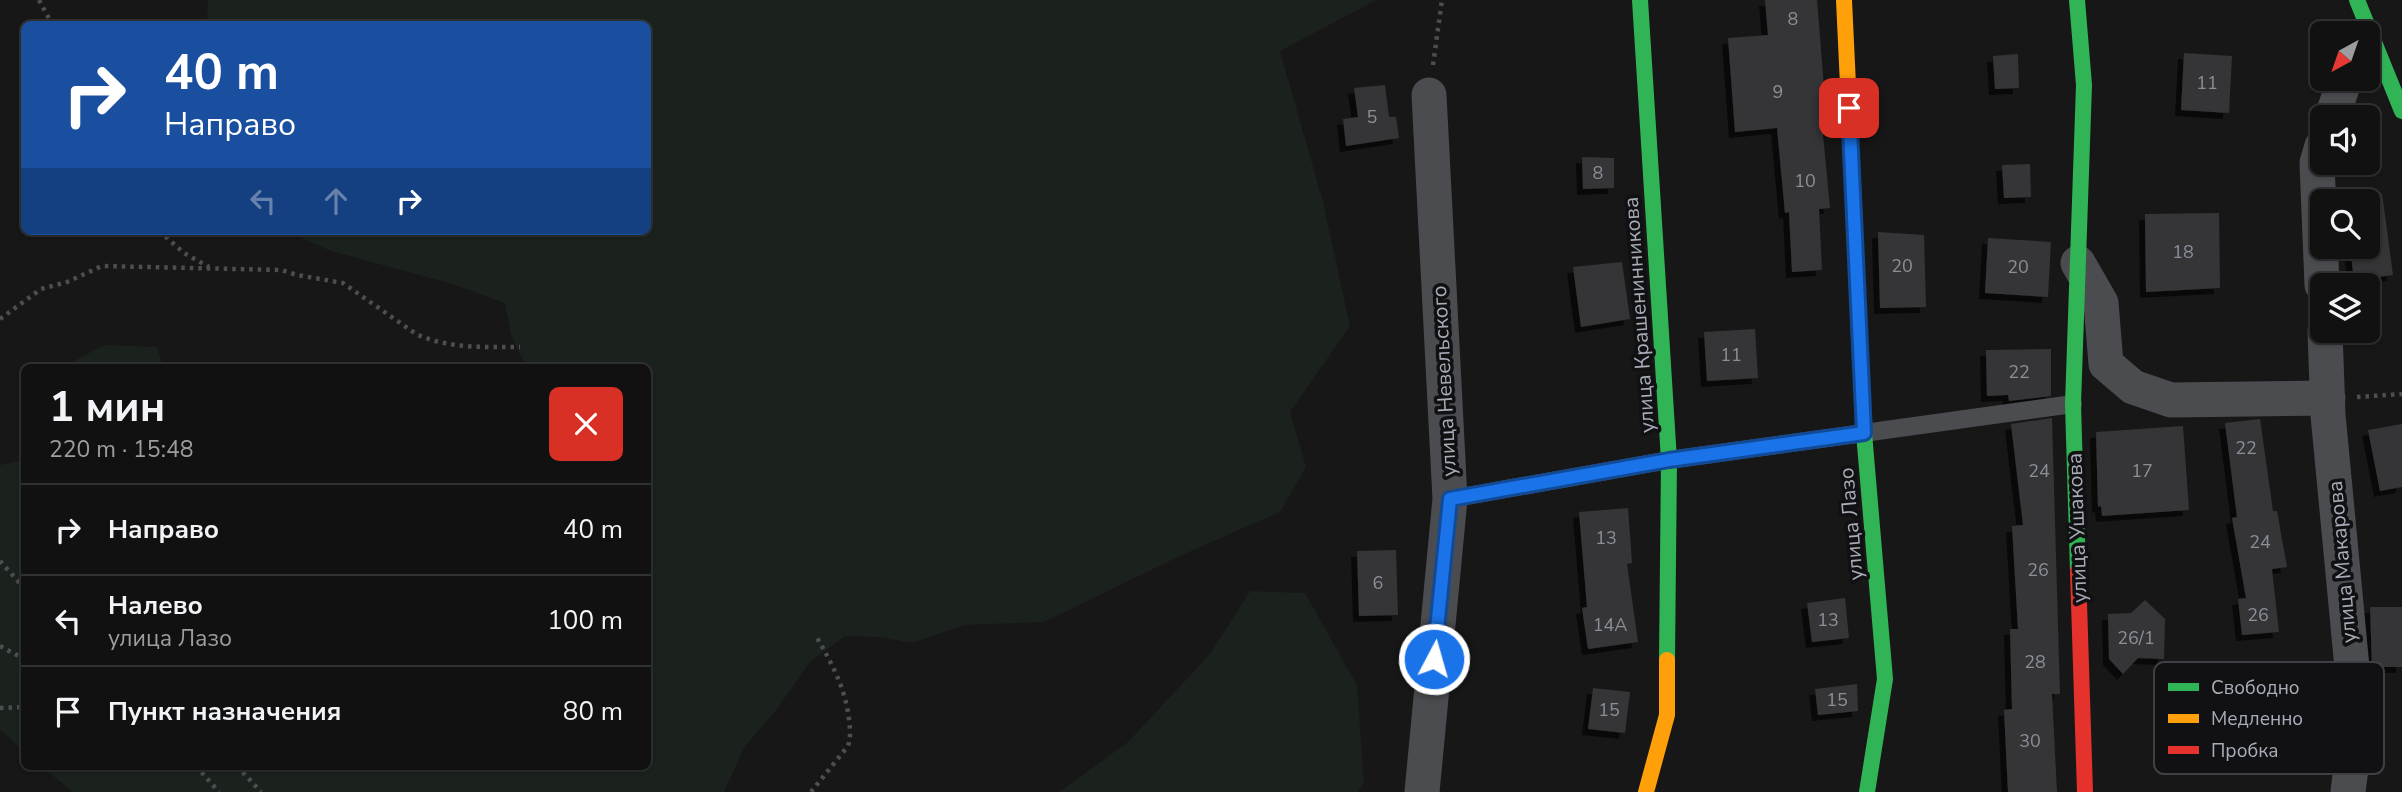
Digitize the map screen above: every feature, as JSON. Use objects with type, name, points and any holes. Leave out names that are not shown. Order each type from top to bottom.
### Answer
[{"type":"street","name":"улица Крашенинникова","points":[[1640,0],[1669,460],[1667,715],[1646,792]]},
{"type":"street","name":"улица Лазо","points":[[1844,0],[1864,433],[1885,679],[1867,792]]},
{"type":"street","name":"улица Ушакова","points":[[2077,0],[2084,85],[2073,404],[2085,792]]},
{"type":"street","points":[[2361,18],[2402,111]]},
{"type":"street","name":"улица Невельского","points":[[1422,792],[1450,499],[1429,95]]},
{"type":"street","points":[[2317,175],[2321,273]]},
{"type":"street","points":[[2078,263],[2101,303],[2106,365],[2133,387],[2171,400],[2328,398]]},
{"type":"street","name":"улица Макарова","points":[[2326,343],[2352,662]]},
{"type":"street","name":"улица Макарова","points":[[2348,792],[2350,774]]},
{"type":"lane","points":[[1450,499],[1669,460],[2073,404]]},
{"type":"path","points":[[39,0],[50,21]]},
{"type":"path","points":[[1429,95],[1442,0]]},
{"type":"path","points":[[164,235],[184,253],[210,268]]},
{"type":"path","points":[[0,319],[41,289],[67,282],[102,266],[281,270],[343,283],[416,334],[428,339],[466,347],[520,347]]},
{"type":"path","points":[[2328,398],[2402,394]]},
{"type":"path","points":[[0,561],[21,585]]},
{"type":"path","points":[[811,792],[848,746],[850,737],[842,684],[816,636]]},
{"type":"path","points":[[0,646],[21,657]]},
{"type":"path","points":[[0,708],[21,707]]},
{"type":"path","points":[[199,770],[219,792]]},
{"type":"path","points":[[241,770],[261,792]]},
{"type":"shaded area","points":[[208,0],[1376,0],[1280,51],[1323,202],[1350,326],[1290,412],[1306,467],[1280,512],[1182,555],[1044,622],[964,625],[913,643],[880,637],[845,636],[810,662],[774,713],[745,746],[724,792],[73,792],[46,770],[651,770],[651,364],[525,364],[511,335],[505,303],[452,284],[331,251],[295,235],[651,235],[651,21],[207,21]]},
{"type":"shaded area","points":[[104,345],[157,347],[162,364],[69,364]]},
{"type":"shaded area","points":[[21,461],[21,749],[0,729],[0,465]]},
{"type":"shaded area","points":[[1250,591],[1305,593],[1357,685],[1364,783],[1358,792],[1059,792],[1128,742],[1210,654]]},
{"type":"building","points":[[1765,0],[1817,0],[1827,124],[1822,124],[1830,208],[1819,209],[1822,270],[1792,272],[1789,212],[1785,213],[1777,128],[1735,132],[1728,38],[1768,35]]},
{"type":"building","points":[[2184,53],[2232,56],[2229,113],[2181,110]]},
{"type":"building","points":[[2018,54],[2019,88],[1995,89],[1993,56]]},
{"type":"building","points":[[1385,85],[1389,117],[1396,117],[1399,138],[1346,146],[1343,119],[1358,117],[1354,88]]},
{"type":"building","points":[[1582,157],[1614,158],[1614,188],[1583,189]]},
{"type":"building","points":[[2030,164],[2031,197],[2004,198],[2002,165]]},
{"type":"building","points":[[2380,193],[2393,275],[2380,277],[2380,273],[2353,273],[2351,259],[2380,259]]},
{"type":"building","points":[[2219,213],[2220,288],[2146,292],[2145,214]]},
{"type":"building","points":[[1878,232],[1924,235],[1926,307],[1880,308]]},
{"type":"building","points":[[1988,238],[2051,242],[2048,297],[1985,293]]},
{"type":"building","points":[[1622,262],[1630,319],[1581,327],[1573,267]]},
{"type":"building","points":[[1755,329],[1758,378],[1707,381],[1704,332]]},
{"type":"building","points":[[2051,349],[2051,396],[2009,401],[2008,395],[1987,396],[1986,350]]},
{"type":"building","points":[[2052,418],[2060,694],[2052,694],[2057,792],[2008,792],[2004,710],[2012,709],[2010,629],[2018,629],[2012,526],[2023,525],[2011,424]]},
{"type":"building","points":[[2260,419],[2273,511],[2277,511],[2287,567],[2272,569],[2279,632],[2242,635],[2238,599],[2246,598],[2232,518],[2237,517],[2225,423]]},
{"type":"building","points":[[2402,424],[2402,487],[2380,491],[2368,430]]},
{"type":"building","points":[[2183,426],[2189,510],[2102,516],[2101,506],[2098,507],[2096,432]]},
{"type":"building","points":[[1628,508],[1632,563],[1627,564],[1638,642],[1588,649],[1582,608],[1587,607],[1579,512]]},
{"type":"building","points":[[1396,550],[1398,615],[1359,616],[1357,551]]},
{"type":"building","points":[[1845,598],[1849,638],[1812,642],[1807,603]]},
{"type":"building","points":[[2145,600],[2165,619],[2164,659],[2138,658],[2123,674],[2109,659],[2108,614],[2131,613]]},
{"type":"building","points":[[2370,607],[2402,607],[2402,667],[2384,667],[2384,662],[2372,662]]},
{"type":"building","points":[[1857,684],[1858,711],[1818,715],[1815,689]]},
{"type":"building","points":[[1593,688],[1630,692],[1625,733],[1588,729]]},
{"type":"traffic: fast","points":[[1640,0],[1669,460],[1667,660]]},
{"type":"traffic: fast","points":[[2077,0],[2084,85],[2073,404],[2078,571]]},
{"type":"traffic: fast","points":[[2357,0],[2402,111]]},
{"type":"traffic: fast","points":[[1854,212],[1864,433],[1885,679],[1867,792]]},
{"type":"traffic: slow","points":[[1844,0],[1854,212]]},
{"type":"traffic: slow","points":[[1646,792],[1667,715],[1667,660]]},
{"type":"traffic: jam","points":[[2078,571],[2085,792]]},
{"type":"route","points":[[1434,659],[1450,499],[1669,460],[1864,433],[1849,108]]}]
